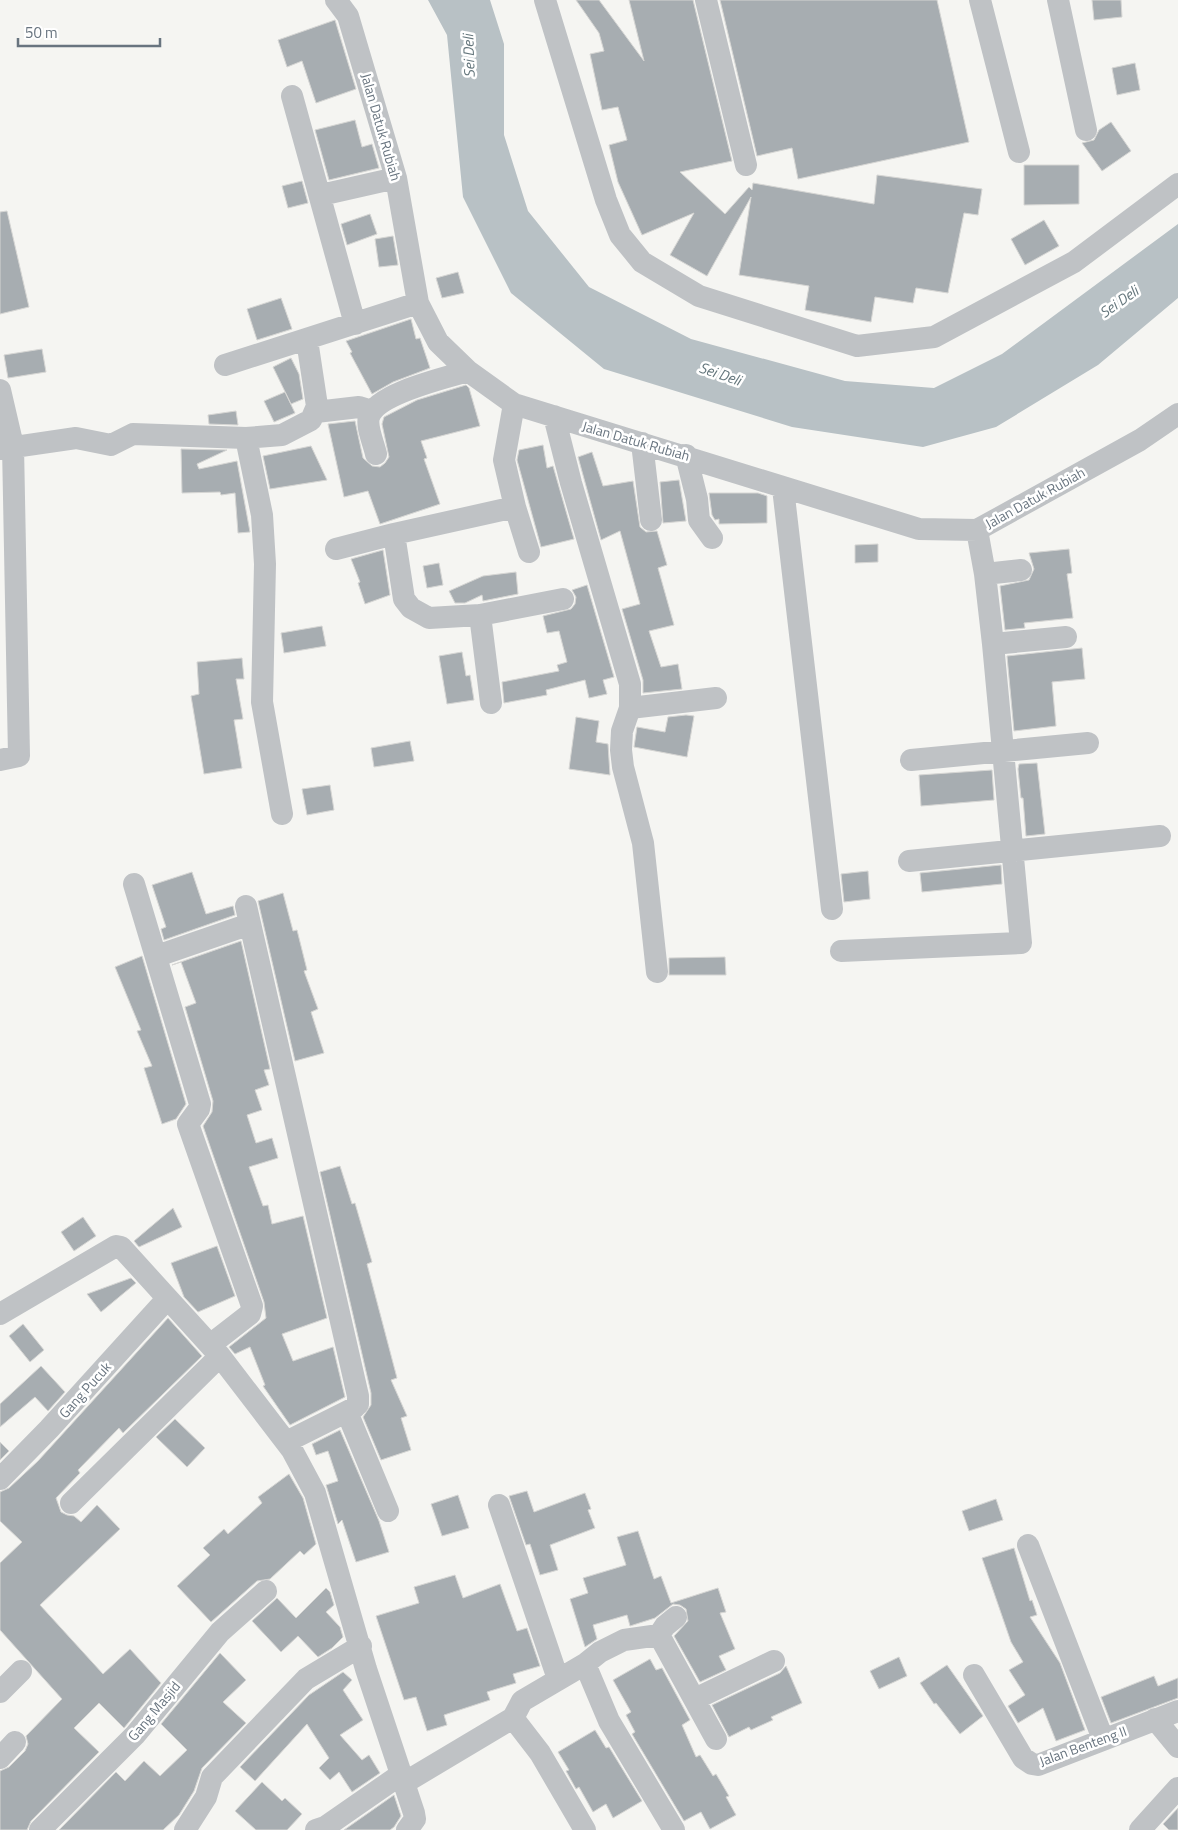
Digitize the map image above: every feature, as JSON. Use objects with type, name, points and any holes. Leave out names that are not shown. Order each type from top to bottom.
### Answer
[{"type":"street","name":"Jalan Datuk Rubiah","points":[[336,0],[348,16],[396,178],[418,303],[438,342],[468,371],[514,404],[686,455],[783,488],[919,529],[977,530],[1140,440],[1178,414]]},
{"type":"street","points":[[545,0],[606,200],[620,235],[642,262],[699,296],[857,346],[934,337],[942,333],[1074,262],[1178,184]]},
{"type":"street","points":[[706,0],[746,164]]},
{"type":"street","points":[[980,0],[1019,152]]},
{"type":"street","points":[[1058,0],[1086,130]]},
{"type":"street","points":[[292,96],[321,195],[355,324]]},
{"type":"street","points":[[321,195],[396,178]]},
{"type":"street","points":[[224,365],[418,303]]},
{"type":"street","points":[[6,447],[76,438],[111,445],[133,434],[246,438],[282,435],[311,420],[316,412],[317,401],[307,340]]},
{"type":"street","points":[[376,454],[368,419],[372,411],[392,396],[468,371]]},
{"type":"street","points":[[0,390],[6,447],[19,756],[0,760]]},
{"type":"street","points":[[514,404],[504,460],[515,507],[529,552]]},
{"type":"street","points":[[316,412],[359,407],[372,411]]},
{"type":"street","points":[[554,416],[571,483],[630,684],[630,708],[622,731],[622,758],[643,843],[658,972]]},
{"type":"street","points":[[246,438],[262,515],[265,564],[262,702],[282,814]]},
{"type":"street","points":[[642,443],[651,520]]},
{"type":"street","points":[[686,455],[697,499],[699,520],[712,538]]},
{"type":"street","points":[[783,488],[832,909]]},
{"type":"street","points":[[336,549],[515,507]]},
{"type":"street","points":[[841,951],[1021,943],[1014,850],[993,644],[985,574],[977,530]]},
{"type":"street","points":[[394,534],[404,599],[411,608],[429,618],[480,615],[563,598]]},
{"type":"street","points":[[985,574],[1021,570]]},
{"type":"street","points":[[480,615],[491,703]]},
{"type":"street","points":[[993,644],[1066,637]]},
{"type":"street","points":[[630,708],[716,698]]},
{"type":"street","points":[[911,760],[1088,743]]},
{"type":"street","points":[[909,861],[1160,836]]},
{"type":"street","points":[[71,1502],[250,1314],[252,1306],[188,1124],[199,1109],[200,1104],[134,884]]},
{"type":"street","points":[[157,956],[248,915],[358,1396],[358,1404],[348,1412],[286,1442]]},
{"type":"street","points":[[0,1314],[116,1246],[124,1249],[167,1299],[215,1350],[286,1442],[315,1493],[415,1819],[407,1830]]},
{"type":"street","name":"Gang Pucuk","points":[[0,1479],[49,1429],[167,1299]]},
{"type":"street","points":[[348,1412],[388,1511]]},
{"type":"street","points":[[498,1505],[558,1679]]},
{"type":"street","points":[[1028,1545],[1102,1739]]},
{"type":"street","name":"Gang Masjid","points":[[40,1830],[135,1735],[220,1632],[266,1591]]},
{"type":"street","points":[[307,1828],[325,1827],[402,1779],[513,1718],[522,1701],[585,1664],[600,1652],[624,1640],[659,1635],[665,1626],[676,1617]]},
{"type":"street","points":[[659,1635],[716,1739]]},
{"type":"street","points":[[185,1830],[206,1796],[212,1777],[306,1678],[361,1646]]},
{"type":"street","points":[[695,1698],[774,1661]]},
{"type":"street","points":[[585,1664],[609,1721],[674,1830]]},
{"type":"street","points":[[0,1692],[21,1671]]},
{"type":"street","name":"Jalan Benteng II","points":[[974,1675],[1023,1758],[1032,1764],[1038,1765],[1178,1711]]},
{"type":"street","points":[[513,1718],[540,1753],[585,1830]]},
{"type":"street","points":[[1156,1719],[1178,1746]]},
{"type":"street","points":[[1140,1830],[1178,1788]]},
{"type":"water","name":"Sei Deli","points":[[428,0],[490,0],[504,44],[504,135],[528,211],[589,287],[691,339],[845,381],[934,388],[1002,354],[1178,224],[1178,298],[1098,365],[996,427],[923,447],[792,427],[604,369],[511,293],[463,197],[447,35]]},
{"type":"building","points":[[576,0],[599,0],[644,61],[629,0],[693,0],[732,161],[680,172],[725,214],[749,187],[752,190],[753,183],[874,204],[877,175],[982,189],[978,215],[964,213],[948,293],[916,288],[913,303],[875,297],[871,322],[805,310],[809,286],[739,275],[751,197],[707,276],[670,255],[694,213],[642,235],[618,182],[609,145],[627,140],[618,107],[602,110],[590,54],[604,51],[599,33]]},
{"type":"building","points":[[720,0],[937,0],[969,142],[798,179],[792,148],[757,156]]},
{"type":"building","points":[[1092,0],[1121,0],[1122,17],[1094,20]]},
{"type":"building","points":[[335,20],[356,89],[316,103],[302,61],[287,67],[278,40]]},
{"type":"building","points":[[1135,63],[1140,90],[1117,95],[1112,68]]},
{"type":"building","points":[[355,120],[362,147],[372,144],[379,168],[329,180],[315,130]]},
{"type":"building","points":[[1111,122],[1131,151],[1102,171],[1082,143],[1094,140],[1099,130]]},
{"type":"building","points":[[1024,165],[1079,165],[1079,204],[1024,205]]},
{"type":"building","points":[[302,181],[308,203],[288,208],[282,186]]},
{"type":"building","points":[[7,211],[29,307],[0,314],[0,212]]},
{"type":"building","points":[[370,214],[377,234],[347,245],[341,224]]},
{"type":"building","points":[[1044,220],[1059,246],[1025,265],[1011,239]]},
{"type":"building","points":[[393,236],[398,265],[379,267],[375,239]]},
{"type":"building","points":[[458,272],[464,293],[442,298],[436,278]]},
{"type":"building","points":[[281,298],[292,329],[257,340],[247,309]]},
{"type":"building","points":[[411,319],[416,339],[420,338],[430,368],[393,382],[372,394],[350,353],[352,352],[346,341]]},
{"type":"building","points":[[42,349],[46,372],[8,378],[4,355]]},
{"type":"building","points":[[291,358],[299,374],[303,399],[291,404],[273,367]]},
{"type":"building","points":[[466,385],[469,388],[480,426],[421,441],[427,458],[424,459],[440,504],[380,524],[368,491],[344,497],[328,424],[355,421],[363,458],[372,466],[380,467],[389,457],[382,424],[384,417],[417,400]]},
{"type":"building","points":[[285,392],[295,413],[274,422],[264,401]]},
{"type":"building","points":[[236,411],[238,425],[209,424],[208,415]]},
{"type":"building","points":[[543,445],[547,468],[553,466],[574,539],[541,547],[517,460],[519,450]]},
{"type":"building","points":[[311,446],[327,480],[270,489],[263,456]]},
{"type":"building","points":[[181,449],[227,450],[197,464],[199,469],[237,461],[250,532],[238,533],[235,493],[221,495],[220,492],[182,493]]},
{"type":"building","points":[[592,452],[603,486],[633,481],[640,527],[646,532],[657,531],[667,565],[658,568],[674,625],[649,631],[661,667],[678,664],[682,689],[643,693],[643,680],[622,609],[640,604],[620,531],[601,540],[578,457]]},
{"type":"building","points":[[679,480],[686,521],[663,523],[660,482]]},
{"type":"building","points":[[709,493],[758,493],[767,496],[767,523],[719,524],[719,519],[715,520],[712,515]]},
{"type":"building","points":[[878,544],[878,562],[855,563],[855,545]]},
{"type":"building","points":[[1069,549],[1072,573],[1067,574],[1073,618],[1024,623],[1025,628],[1005,630],[1000,586],[1029,580],[1034,569],[1029,553]]},
{"type":"building","points":[[383,550],[390,595],[365,604],[358,583],[360,582],[351,559]]},
{"type":"building","points":[[439,563],[443,585],[427,588],[423,566]]},
{"type":"building","points":[[516,572],[518,594],[483,601],[482,595],[465,603],[455,603],[449,591],[483,576]]},
{"type":"building","points":[[587,585],[614,677],[603,680],[607,694],[589,698],[585,680],[546,690],[547,695],[504,703],[502,682],[559,671],[557,665],[567,662],[559,631],[547,633],[543,616],[571,609],[575,604],[576,597],[572,590]]},
{"type":"building","points":[[322,626],[326,646],[284,653],[281,633]]},
{"type":"building","points":[[1082,648],[1085,679],[1052,682],[1056,726],[1014,731],[1007,656]]},
{"type":"building","points":[[462,652],[466,676],[470,675],[474,700],[447,704],[439,656]]},
{"type":"building","points":[[242,658],[244,679],[236,679],[243,719],[234,720],[242,768],[204,774],[191,696],[199,694],[197,662]]},
{"type":"building","points":[[694,716],[687,757],[634,747],[637,727],[665,732],[668,717]]},
{"type":"building","points":[[576,717],[599,721],[596,742],[608,744],[610,775],[569,769]]},
{"type":"building","points":[[410,741],[414,761],[374,767],[371,748]]},
{"type":"building","points":[[1037,763],[1045,834],[1026,836],[1023,798],[1021,798],[1018,769],[1019,764]]},
{"type":"building","points":[[992,770],[994,800],[921,806],[919,775]]},
{"type":"building","points":[[330,785],[334,810],[307,815],[302,789]]},
{"type":"building","points":[[1001,865],[1002,884],[922,892],[920,873]]},
{"type":"building","points":[[868,871],[870,899],[844,902],[841,874]]},
{"type":"building","points":[[192,872],[206,914],[233,906],[235,915],[164,940],[161,929],[166,927],[152,885]]},
{"type":"building","points":[[283,893],[293,931],[297,930],[307,970],[304,971],[318,1009],[311,1012],[324,1053],[295,1061],[258,901]]},
{"type":"building","points":[[241,941],[270,1069],[264,1070],[269,1085],[255,1090],[262,1110],[247,1115],[256,1143],[272,1138],[278,1158],[249,1167],[263,1206],[268,1205],[272,1224],[303,1216],[327,1318],[282,1334],[293,1361],[333,1347],[345,1397],[290,1425],[263,1386],[265,1385],[250,1347],[235,1354],[229,1347],[266,1318],[264,1302],[203,1126],[212,1112],[213,1101],[185,1007],[196,1003],[181,962],[172,965]]},
{"type":"building","points":[[142,956],[186,1104],[176,1119],[162,1124],[144,1068],[152,1066],[137,1031],[141,1030],[115,967]]},
{"type":"building","points":[[725,957],[726,975],[669,975],[669,958]]},
{"type":"building","points":[[340,1166],[352,1204],[355,1203],[372,1262],[367,1264],[397,1378],[391,1380],[407,1416],[401,1418],[411,1450],[381,1460],[363,1417],[371,1405],[371,1393],[320,1172]]},
{"type":"building","points":[[173,1208],[182,1227],[139,1247],[134,1241]]},
{"type":"building","points":[[83,1217],[96,1236],[74,1251],[61,1232]]},
{"type":"building","points":[[217,1246],[235,1296],[198,1312],[184,1297],[171,1263]]},
{"type":"building","points":[[131,1278],[136,1283],[101,1312],[87,1294]]},
{"type":"building","points":[[168,1318],[202,1356],[123,1433],[119,1428],[78,1470],[80,1473],[56,1498],[61,1512],[74,1516],[81,1522],[97,1505],[120,1529],[40,1605],[103,1674],[130,1649],[161,1683],[124,1728],[99,1703],[74,1728],[99,1752],[31,1821],[27,1830],[0,1830],[0,1771],[9,1767],[25,1751],[28,1744],[26,1736],[62,1699],[0,1630],[0,1563],[22,1542],[0,1521],[0,1492],[9,1488],[38,1461]]},
{"type":"building","points":[[23,1324],[44,1350],[30,1362],[9,1336]]},
{"type":"building","points":[[41,1366],[65,1392],[48,1411],[35,1397],[0,1427],[0,1404]]},
{"type":"building","points":[[175,1419],[205,1448],[187,1467],[156,1437]]},
{"type":"building","points":[[340,1430],[379,1521],[389,1552],[356,1562],[342,1520],[338,1524],[326,1485],[338,1481],[328,1451],[316,1455],[312,1444]]},
{"type":"building","points":[[0,1442],[9,1451],[0,1460]]},
{"type":"building","points":[[289,1474],[303,1498],[316,1544],[304,1555],[300,1551],[270,1579],[257,1581],[211,1622],[177,1586],[210,1555],[203,1548],[224,1529],[228,1534],[262,1503],[258,1497]]},
{"type":"building","points":[[527,1491],[534,1512],[585,1493],[591,1509],[588,1510],[595,1528],[550,1545],[558,1570],[540,1575],[530,1544],[526,1545],[509,1496]]},
{"type":"building","points":[[458,1495],[469,1528],[442,1536],[431,1504]]},
{"type":"building","points":[[996,1499],[1003,1520],[969,1531],[962,1511]]},
{"type":"building","points":[[638,1531],[654,1579],[661,1576],[671,1603],[718,1588],[726,1612],[720,1613],[735,1649],[719,1656],[726,1670],[700,1682],[674,1636],[688,1621],[686,1609],[680,1605],[673,1604],[655,1618],[630,1626],[627,1615],[593,1625],[597,1639],[585,1647],[570,1599],[588,1593],[583,1578],[626,1565],[617,1537]]},
{"type":"building","points":[[1014,1548],[1030,1601],[1032,1600],[1037,1615],[1030,1617],[1060,1663],[1085,1730],[1056,1741],[1043,1708],[1018,1723],[1008,1706],[1025,1695],[1009,1670],[1023,1662],[1011,1642],[982,1558]]},
{"type":"building","points":[[455,1575],[463,1598],[500,1584],[517,1631],[527,1628],[540,1666],[513,1674],[516,1683],[487,1692],[490,1700],[444,1715],[447,1725],[427,1731],[416,1697],[404,1700],[376,1616],[419,1603],[414,1587]]},
{"type":"building","points":[[326,1588],[330,1592],[334,1605],[326,1612],[340,1627],[343,1637],[332,1648],[318,1657],[298,1636],[281,1652],[252,1621],[277,1598],[296,1618]]},
{"type":"building","points":[[220,1653],[246,1680],[223,1702],[246,1723],[202,1768],[194,1791],[179,1815],[163,1830],[59,1830],[116,1772],[125,1781],[144,1761],[160,1776],[187,1750],[161,1724]]},
{"type":"building","points":[[899,1657],[907,1676],[879,1689],[870,1671]]},
{"type":"building","points":[[650,1659],[656,1670],[662,1668],[690,1720],[682,1725],[696,1757],[700,1755],[713,1776],[716,1774],[729,1796],[726,1797],[736,1815],[710,1829],[701,1812],[684,1821],[632,1734],[635,1732],[626,1715],[631,1712],[613,1680]]},
{"type":"building","points":[[947,1665],[983,1716],[960,1734],[936,1703],[934,1704],[920,1683]]},
{"type":"building","points":[[786,1666],[802,1703],[771,1717],[773,1720],[751,1730],[749,1727],[729,1737],[712,1705],[780,1673]]},
{"type":"building","points":[[343,1672],[352,1680],[343,1690],[363,1720],[340,1735],[362,1760],[369,1755],[380,1773],[352,1792],[339,1772],[330,1780],[319,1768],[329,1758],[307,1724],[255,1781],[240,1767],[309,1695]]},
{"type":"building","points":[[1154,1676],[1158,1686],[1178,1678],[1178,1698],[1111,1723],[1101,1697]]},
{"type":"building","points":[[595,1730],[606,1748],[609,1747],[642,1801],[613,1818],[606,1804],[593,1812],[579,1787],[576,1789],[566,1771],[569,1770],[558,1752]]},
{"type":"building","points":[[262,1782],[282,1801],[285,1798],[302,1814],[287,1830],[256,1830],[235,1811]]},
{"type":"building","points":[[394,1795],[401,1816],[390,1830],[344,1830]]},
{"type":"building","points":[[1178,1808],[1178,1830],[1169,1830],[1163,1824]]}]
